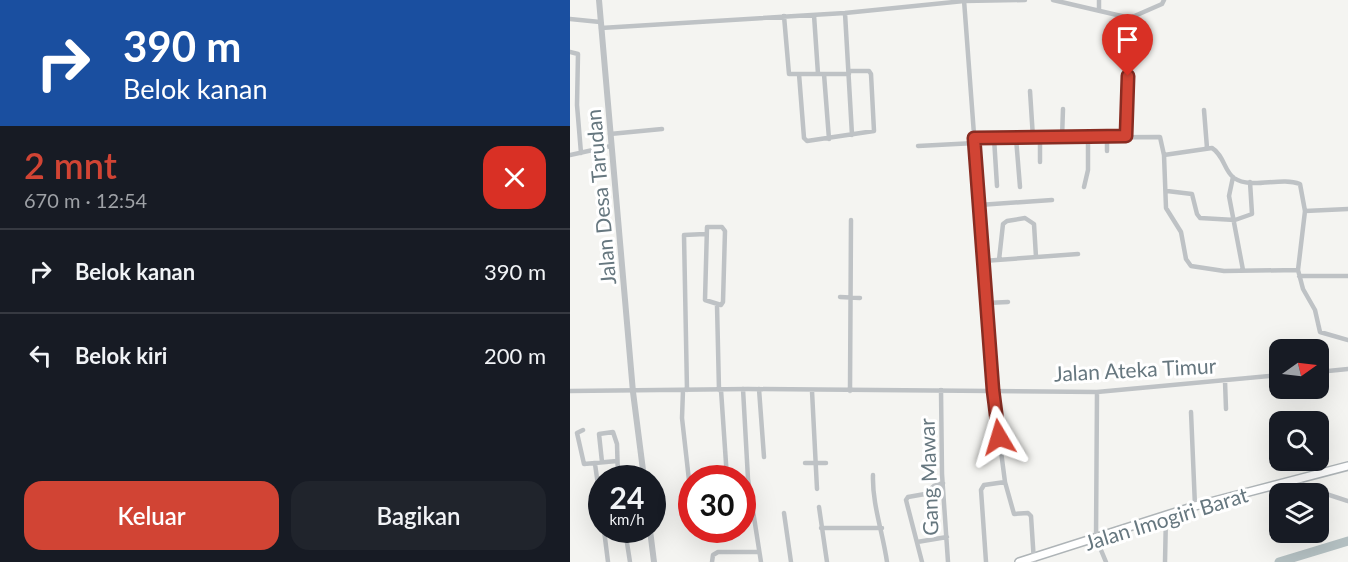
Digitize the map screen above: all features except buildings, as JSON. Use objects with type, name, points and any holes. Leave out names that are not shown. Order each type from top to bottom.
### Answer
[{"type":"main road","name":"Jalan Imogiri Barat","points":[[1019,562],[1033,560],[1195,506],[1348,466]]},
{"type":"street","name":"Jalan Desa Tarudan","points":[[599,0],[633,392],[642,465]]},
{"type":"street","points":[[570,19],[600,25],[814,15],[964,1],[1025,0]]},
{"type":"street","points":[[1053,0],[1130,18],[1162,4],[1164,0]]},
{"type":"street","points":[[1099,0],[1099,10]]},
{"type":"street","points":[[964,1],[993,390],[1005,482],[1014,514],[1028,513],[1031,516],[1033,560]]},
{"type":"street","points":[[845,13],[852,135]]},
{"type":"street","points":[[814,15],[818,74]]},
{"type":"street","points":[[784,16],[789,74],[868,71],[871,74],[873,132],[807,141],[804,138],[799,74]]},
{"type":"street","points":[[1126,136],[1130,18]]},
{"type":"street","points":[[570,52],[578,54],[576,75],[581,151]]},
{"type":"street","points":[[824,74],[829,139]]},
{"type":"street","points":[[570,76],[576,75]]},
{"type":"street","points":[[1030,91],[1033,138]]},
{"type":"street","points":[[570,105],[577,104]]},
{"type":"street","points":[[1062,109],[1062,138]]},
{"type":"street","points":[[1204,110],[1208,148]]},
{"type":"street","points":[[610,134],[662,129]]},
{"type":"street","points":[[918,146],[994,138],[1160,137],[1164,155],[1168,214],[1181,232],[1186,259],[1191,266],[1348,276]]},
{"type":"street","points":[[994,138],[997,186]]},
{"type":"street","points":[[1016,138],[1020,188]]},
{"type":"street","points":[[1040,138],[1040,162]]},
{"type":"street","points":[[1084,187],[1088,170],[1088,138]]},
{"type":"street","points":[[1107,138],[1107,151]]},
{"type":"street","points":[[570,155],[612,146]]},
{"type":"street","points":[[1164,155],[1208,148],[1216,150],[1222,156],[1233,177],[1229,191],[1243,270]]},
{"type":"street","points":[[1233,177],[1250,182],[1290,181],[1300,184],[1305,211],[1299,273],[1303,289],[1315,310],[1320,332],[1342,336],[1348,340]]},
{"type":"street","points":[[1167,191],[1192,194],[1200,218],[1235,220],[1252,214],[1250,182]]},
{"type":"street","points":[[979,205],[1052,200]]},
{"type":"street","points":[[1305,211],[1348,209]]},
{"type":"street","points":[[999,260],[1003,224],[1024,218],[1034,224],[1036,257]]},
{"type":"street","points":[[850,391],[851,220]]},
{"type":"street","points":[[707,226],[722,227],[725,231],[723,302],[717,305],[705,300],[707,226]]},
{"type":"street","points":[[687,465],[682,417],[685,390],[684,235],[705,234]]},
{"type":"street","points":[[983,261],[1078,254]]},
{"type":"street","points":[[840,297],[860,298]]},
{"type":"street","points":[[987,303],[1008,302]]},
{"type":"street","points":[[717,305],[726,465]]},
{"type":"street","points":[[1329,371],[1348,369]]},
{"type":"street","name":"Jalan Ateka Timur","points":[[570,391],[759,389],[1096,392],[1269,376]]},
{"type":"street","points":[[1226,381],[1226,409]]},
{"type":"street","points":[[743,389],[748,479],[761,562]]},
{"type":"street","points":[[759,389],[764,457]]},
{"type":"street","name":"Gang Mawar","points":[[941,390],[948,562]]},
{"type":"street","points":[[812,391],[817,489]]},
{"type":"street","points":[[1096,392],[1096,538],[1106,562]]},
{"type":"street","points":[[1191,412],[1195,506]]},
{"type":"street","points":[[583,430],[577,433],[583,463],[617,461]]},
{"type":"street","points":[[602,462],[599,434],[611,431],[616,436],[617,465]]},
{"type":"street","points":[[805,463],[826,463]]},
{"type":"street","points":[[873,475],[873,495],[882,528],[887,562]]},
{"type":"street","points":[[1297,480],[1310,489],[1348,501]]},
{"type":"street","points":[[986,562],[981,490],[984,485],[1005,482]]},
{"type":"street","points":[[922,562],[907,498],[925,494],[934,486],[943,483]]},
{"type":"street","points":[[819,507],[827,562]]},
{"type":"street","points":[[784,513],[791,562]]},
{"type":"street","points":[[1165,562],[1166,515]]},
{"type":"street","points":[[821,528],[882,528]]},
{"type":"street","points":[[917,542],[946,537]]},
{"type":"street","points":[[606,543],[608,562]]},
{"type":"street","points":[[628,543],[630,562]]},
{"type":"street","points":[[652,543],[654,562]]},
{"type":"street","points":[[712,562],[712,555],[718,552],[759,552]]},
{"type":"waterway","points":[[1279,562],[1348,541]]},
{"type":"route","points":[[999,437],[993,390],[974,138],[1126,136],[1128,76]]}]
